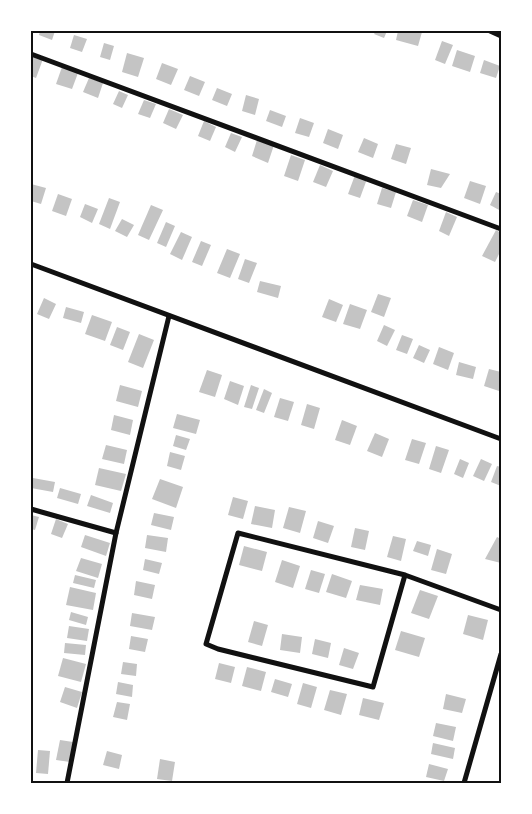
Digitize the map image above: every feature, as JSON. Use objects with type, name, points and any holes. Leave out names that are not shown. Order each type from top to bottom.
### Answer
[{"type":"street","points":[[490,31],[501,36]]},
{"type":"street","points":[[31,54],[501,229]]},
{"type":"street","points":[[31,264],[501,440]]},
{"type":"street","points":[[67,783],[116,533],[168,316]]},
{"type":"street","points":[[31,509],[116,533]]},
{"type":"street","points":[[404,575],[373,687],[218,649],[206,644],[238,533],[404,575],[501,610]]},
{"type":"street","points":[[464,783],[501,654]]},
{"type":"building","points":[[40,31],[55,31],[52,40],[39,35]]},
{"type":"building","points":[[376,31],[387,31],[384,38],[374,34]]},
{"type":"building","points":[[398,31],[422,32],[418,46],[396,40]]},
{"type":"building","points":[[74,35],[87,39],[82,52],[70,48]]},
{"type":"building","points":[[442,41],[453,45],[445,64],[435,60]]},
{"type":"building","points":[[104,43],[114,46],[110,60],[100,57]]},
{"type":"building","points":[[457,50],[475,56],[470,72],[452,66]]},
{"type":"building","points":[[127,53],[144,58],[138,77],[122,72]]},
{"type":"building","points":[[31,55],[43,59],[36,78],[31,76]]},
{"type":"building","points":[[484,60],[500,66],[496,78],[480,73]]},
{"type":"building","points":[[162,63],[178,69],[171,85],[156,79]]},
{"type":"building","points":[[62,67],[78,73],[72,89],[56,84]]},
{"type":"building","points":[[190,76],[205,82],[199,96],[184,90]]},
{"type":"building","points":[[89,78],[103,83],[98,98],[83,92]]},
{"type":"building","points":[[217,88],[232,94],[227,106],[212,100]]},
{"type":"building","points":[[119,91],[128,95],[122,108],[113,104]]},
{"type":"building","points":[[246,95],[259,99],[255,115],[242,111]]},
{"type":"building","points":[[144,100],[156,104],[150,118],[138,114]]},
{"type":"building","points":[[169,109],[183,115],[176,129],[163,123]]},
{"type":"building","points":[[270,110],[286,116],[282,127],[266,121]]},
{"type":"building","points":[[300,118],[314,123],[309,137],[295,133]]},
{"type":"building","points":[[204,121],[216,127],[210,141],[198,136]]},
{"type":"building","points":[[328,129],[343,135],[338,149],[323,143]]},
{"type":"building","points":[[231,133],[242,137],[235,152],[225,147]]},
{"type":"building","points":[[364,138],[378,144],[373,158],[358,152]]},
{"type":"building","points":[[257,140],[274,145],[268,163],[252,156]]},
{"type":"building","points":[[396,144],[411,148],[406,164],[391,159]]},
{"type":"building","points":[[291,155],[305,160],[298,181],[284,176]]},
{"type":"building","points":[[320,165],[333,171],[326,187],[313,182]]},
{"type":"building","points":[[431,169],[450,174],[441,188],[427,185]]},
{"type":"building","points":[[355,175],[367,179],[360,198],[348,194]]},
{"type":"building","points":[[470,181],[486,186],[480,204],[464,198]]},
{"type":"building","points":[[31,184],[46,188],[41,204],[31,201]]},
{"type":"building","points":[[382,188],[396,192],[391,208],[377,204]]},
{"type":"building","points":[[496,192],[501,194],[501,211],[490,205]]},
{"type":"building","points":[[58,194],[72,199],[66,216],[52,211]]},
{"type":"building","points":[[109,198],[120,202],[110,229],[99,224]]},
{"type":"building","points":[[413,200],[428,205],[422,222],[407,216]]},
{"type":"building","points":[[85,204],[98,209],[92,223],[80,217]]},
{"type":"building","points":[[151,205],[163,210],[149,240],[138,235]]},
{"type":"building","points":[[446,212],[457,217],[449,236],[439,231]]},
{"type":"building","points":[[122,219],[134,225],[127,237],[115,231]]},
{"type":"building","points":[[166,222],[175,226],[166,247],[157,243]]},
{"type":"building","points":[[496,230],[501,233],[501,250],[495,262],[482,256]]},
{"type":"building","points":[[181,232],[192,237],[182,260],[170,254]]},
{"type":"building","points":[[201,241],[211,245],[202,266],[192,262]]},
{"type":"building","points":[[227,249],[240,254],[230,278],[217,273]]},
{"type":"building","points":[[245,259],[257,263],[249,283],[238,279]]},
{"type":"building","points":[[260,281],[281,286],[278,298],[257,292]]},
{"type":"building","points":[[378,294],[391,298],[384,317],[371,312]]},
{"type":"building","points":[[44,298],[56,304],[49,319],[37,314]]},
{"type":"building","points":[[329,299],[343,305],[336,322],[322,317]]},
{"type":"building","points":[[350,304],[367,310],[360,329],[343,324]]},
{"type":"building","points":[[66,307],[84,312],[81,323],[63,318]]},
{"type":"building","points":[[92,315],[112,322],[105,341],[85,334]]},
{"type":"building","points":[[384,325],[395,330],[387,346],[377,341]]},
{"type":"building","points":[[117,327],[130,332],[123,350],[110,345]]},
{"type":"building","points":[[139,334],[154,340],[143,368],[128,362]]},
{"type":"building","points":[[402,335],[413,339],[407,354],[396,350]]},
{"type":"building","points":[[419,345],[430,350],[424,363],[413,358]]},
{"type":"building","points":[[439,347],[454,353],[448,370],[433,364]]},
{"type":"building","points":[[459,362],[476,367],[473,379],[456,375]]},
{"type":"building","points":[[489,369],[501,372],[499,391],[484,386]]},
{"type":"building","points":[[207,370],[222,375],[215,397],[199,392]]},
{"type":"building","points":[[230,381],[244,386],[238,405],[224,399]]},
{"type":"building","points":[[120,385],[142,391],[138,407],[116,401]]},
{"type":"building","points":[[251,385],[259,388],[252,409],[244,407]]},
{"type":"building","points":[[264,389],[272,393],[264,413],[256,410]]},
{"type":"building","points":[[280,398],[294,402],[288,421],[274,417]]},
{"type":"building","points":[[307,404],[320,408],[314,429],[301,425]]},
{"type":"building","points":[[177,414],[200,420],[196,434],[173,428]]},
{"type":"building","points":[[114,415],[133,420],[130,435],[111,430]]},
{"type":"building","points":[[342,420],[357,426],[350,445],[335,440]]},
{"type":"building","points":[[375,433],[389,439],[382,457],[367,451]]},
{"type":"building","points":[[176,435],[190,439],[186,450],[173,446]]},
{"type":"building","points":[[412,439],[426,443],[419,464],[405,460]]},
{"type":"building","points":[[106,445],[127,450],[124,464],[102,459]]},
{"type":"building","points":[[436,446],[449,450],[441,473],[429,469]]},
{"type":"building","points":[[170,452],[185,456],[181,470],[167,466]]},
{"type":"building","points":[[460,459],[469,463],[463,478],[454,474]]},
{"type":"building","points":[[481,459],[492,464],[484,481],[473,476]]},
{"type":"building","points":[[497,466],[501,467],[501,486],[491,482]]},
{"type":"building","points":[[99,468],[126,474],[121,491],[95,485]]},
{"type":"building","points":[[33,478],[55,482],[53,492],[31,488]]},
{"type":"building","points":[[160,479],[183,487],[176,508],[152,499]]},
{"type":"building","points":[[60,488],[81,494],[78,504],[57,498]]},
{"type":"building","points":[[91,495],[113,503],[110,513],[87,506]]},
{"type":"building","points":[[233,497],[248,501],[243,519],[228,515]]},
{"type":"building","points":[[255,506],[275,510],[272,528],[251,524]]},
{"type":"building","points":[[289,507],[306,511],[300,533],[283,528]]},
{"type":"building","points":[[154,513],[174,517],[171,530],[151,525]]},
{"type":"building","points":[[31,515],[39,517],[35,530],[31,529]]},
{"type":"building","points":[[56,519],[68,524],[62,538],[51,534]]},
{"type":"building","points":[[318,521],[334,526],[328,543],[313,538]]},
{"type":"building","points":[[355,528],[369,531],[365,550],[351,547]]},
{"type":"building","points":[[85,535],[110,543],[106,556],[81,547]]},
{"type":"building","points":[[147,535],[168,538],[166,552],[145,548]]},
{"type":"building","points":[[393,536],[406,539],[401,561],[387,557]]},
{"type":"building","points":[[497,537],[501,539],[501,563],[485,559]]},
{"type":"building","points":[[417,541],[431,545],[428,556],[413,551]]},
{"type":"building","points":[[244,546],[267,552],[262,571],[239,565]]},
{"type":"building","points":[[437,549],[452,554],[446,574],[431,570]]},
{"type":"building","points":[[81,558],[102,564],[98,578],[76,571]]},
{"type":"building","points":[[145,559],[162,563],[159,574],[143,570]]},
{"type":"building","points":[[282,560],[300,566],[293,588],[275,582]]},
{"type":"building","points":[[311,570],[325,574],[319,593],[305,589]]},
{"type":"building","points":[[332,574],[352,581],[346,598],[326,592]]},
{"type":"building","points":[[75,575],[96,580],[94,588],[73,583]]},
{"type":"building","points":[[136,581],[155,585],[152,599],[134,595]]},
{"type":"building","points":[[360,585],[383,589],[380,605],[356,600]]},
{"type":"building","points":[[70,587],[96,593],[93,610],[66,605]]},
{"type":"building","points":[[420,590],[438,596],[429,619],[411,613]]},
{"type":"building","points":[[71,612],[88,617],[86,625],[69,620]]},
{"type":"building","points":[[132,613],[155,617],[152,630],[130,626]]},
{"type":"building","points":[[468,615],[488,620],[483,640],[463,634]]},
{"type":"building","points":[[254,621],[268,625],[262,646],[248,642]]},
{"type":"building","points":[[69,626],[89,629],[87,641],[67,638]]},
{"type":"building","points":[[401,631],[425,638],[419,657],[395,650]]},
{"type":"building","points":[[282,634],[302,637],[300,653],[280,650]]},
{"type":"building","points":[[131,636],[148,639],[145,652],[129,649]]},
{"type":"building","points":[[315,639],[331,643],[328,658],[312,654]]},
{"type":"building","points":[[65,643],[86,645],[85,655],[64,653]]},
{"type":"building","points":[[344,648],[359,653],[353,669],[339,665]]},
{"type":"building","points":[[63,658],[86,664],[81,682],[58,676]]},
{"type":"building","points":[[123,662],[137,664],[136,676],[121,674]]},
{"type":"building","points":[[219,663],[235,667],[231,683],[215,679]]},
{"type":"building","points":[[247,667],[266,672],[261,691],[242,686]]},
{"type":"building","points":[[275,679],[292,684],[288,697],[271,692]]},
{"type":"building","points":[[118,682],[133,685],[132,697],[116,694]]},
{"type":"building","points":[[303,683],[317,687],[311,708],[297,704]]},
{"type":"building","points":[[65,687],[82,692],[77,708],[60,702]]},
{"type":"building","points":[[330,690],[347,694],[341,715],[324,710]]},
{"type":"building","points":[[446,694],[466,699],[462,713],[443,709]]},
{"type":"building","points":[[363,698],[384,703],[379,720],[359,715]]},
{"type":"building","points":[[117,702],[130,704],[127,720],[113,717]]},
{"type":"building","points":[[436,723],[456,727],[453,741],[433,736]]},
{"type":"building","points":[[60,740],[73,742],[70,762],[56,760]]},
{"type":"building","points":[[433,743],[455,748],[453,759],[431,754]]},
{"type":"building","points":[[38,750],[50,751],[48,774],[36,773]]},
{"type":"building","points":[[107,751],[122,755],[119,769],[103,765]]},
{"type":"building","points":[[160,759],[175,762],[172,781],[157,779]]},
{"type":"building","points":[[429,764],[448,769],[444,781],[426,777]]}]
